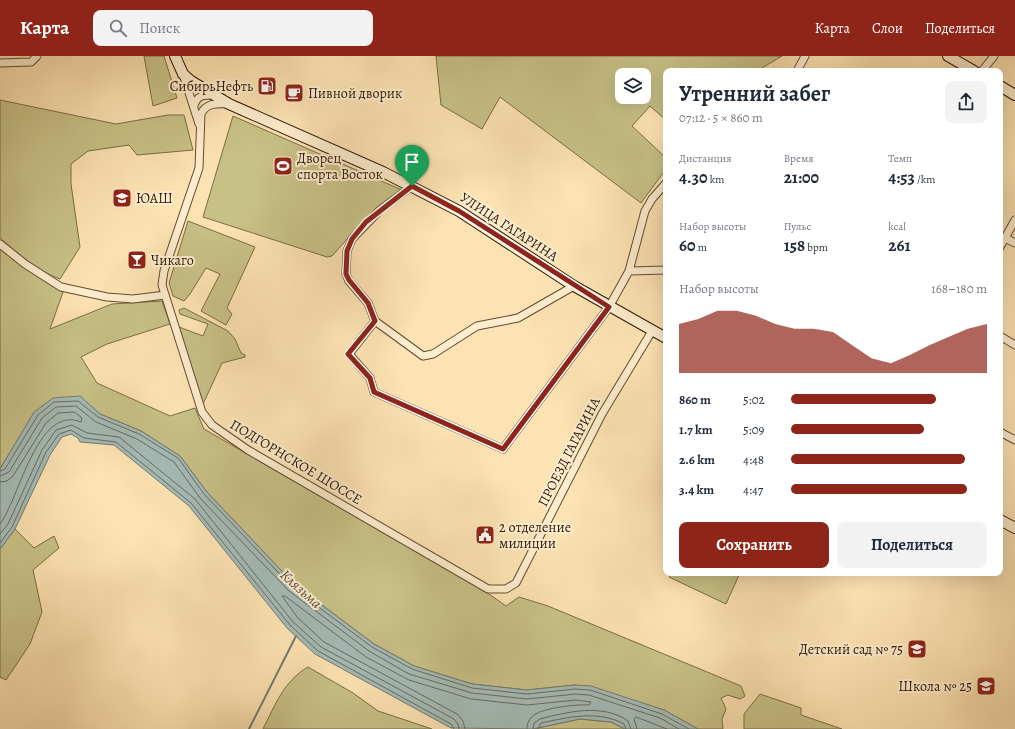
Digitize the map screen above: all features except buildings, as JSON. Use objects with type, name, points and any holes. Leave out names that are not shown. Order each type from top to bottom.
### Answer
[{"type":"main road","points":[[175,56],[183,74]]},
{"type":"main road","points":[[948,56],[969,68]]},
{"type":"main road","name":"УЛИЦА ГАГАРИНА","points":[[183,74],[229,104],[412,186],[459,211],[574,286],[663,336]]},
{"type":"main road","points":[[1003,88],[1015,95]]},
{"type":"main road","points":[[1003,522],[1015,528]]},
{"type":"street","points":[[0,63],[31,62],[37,56]]},
{"type":"street","points":[[799,68],[805,56]]},
{"type":"street","points":[[984,68],[994,56]]},
{"type":"street","points":[[183,74],[194,106],[201,134]]},
{"type":"street","points":[[194,106],[196,99],[201,95],[216,96]]},
{"type":"street","points":[[201,134],[201,114],[204,108],[219,103],[229,104]]},
{"type":"street","name":"ПОДГОРНСКОЕ ШОССЕ","points":[[201,134],[199,168],[164,271],[162,285],[202,412],[212,425],[248,450],[309,487],[488,589]]},
{"type":"street","points":[[412,186],[366,222],[352,239],[347,251],[346,274],[349,280],[368,303],[375,321],[423,356],[433,354],[477,326],[518,318],[574,286]]},
{"type":"street","points":[[375,321],[348,354],[370,378],[374,392],[503,449],[609,307],[629,271],[645,211],[652,199],[663,186]]},
{"type":"street","points":[[1003,242],[1015,220]]},
{"type":"street","points":[[1005,238],[1015,243]]},
{"type":"street","points":[[0,244],[25,264],[61,287],[107,297],[133,299],[165,296]]},
{"type":"street","points":[[629,271],[663,270]]},
{"type":"street","name":"ПРОЕЗД ГАГАРИНА","points":[[488,589],[506,589],[516,583],[602,414],[652,331]]},
{"type":"street","points":[[1003,338],[1015,345]]},
{"type":"street","points":[[1003,434],[1015,440]]},
{"type":"shaded area","points":[[144,56],[164,56],[177,98],[153,106]]},
{"type":"shaded area","points":[[436,56],[782,56],[762,68],[663,68],[663,117],[650,106],[632,126],[663,155],[663,173],[641,203],[500,97],[482,129],[441,105]]},
{"type":"shaded area","points":[[0,100],[116,124],[168,115],[184,115],[193,150],[137,155],[129,145],[88,151],[71,164],[71,184],[80,247],[60,279],[36,267],[0,238]]},
{"type":"shaded area","name":"Дворец спорта Восток","points":[[233,116],[402,190],[364,220],[332,256],[327,257],[203,217]]},
{"type":"shaded area","points":[[188,221],[255,247],[227,308],[232,314],[226,325],[201,311],[220,274],[206,268],[184,301],[173,296],[169,283]]},
{"type":"shaded area","points":[[0,248],[46,282],[63,292],[50,329],[112,304],[162,301],[170,324],[107,344],[81,357],[97,383],[170,416],[195,408],[204,429],[486,592],[506,606],[519,597],[548,606],[741,686],[745,696],[740,699],[728,695],[721,698],[726,709],[722,719],[723,729],[698,729],[664,710],[575,685],[527,690],[472,684],[414,666],[374,644],[295,585],[207,492],[180,456],[141,431],[100,414],[80,397],[35,412],[0,469]]},
{"type":"shaded area","points":[[184,308],[228,331],[235,339],[241,353],[245,355],[245,357],[222,363],[203,404],[179,327],[203,336],[208,324],[180,314],[179,310]]},
{"type":"shaded area","points":[[15,529],[34,548],[54,536],[59,548],[33,570],[42,612],[30,644],[6,680],[0,677],[0,549]]},
{"type":"shaded area","points":[[670,576],[739,576],[726,604]]},
{"type":"shaded area","points":[[308,667],[353,693],[378,711],[432,729],[263,729],[286,686]]},
{"type":"shaded area","points":[[760,694],[801,708],[801,715],[842,729],[744,729],[744,714]]},
{"type":"shaded area","points":[[580,719],[611,722],[625,729],[533,729]]},
{"type":"water","points":[[80,396],[100,414],[141,431],[180,456],[207,492],[295,585],[374,644],[414,666],[472,684],[527,690],[575,685],[591,686],[664,710],[698,729],[625,729],[611,722],[580,719],[533,729],[451,728],[315,654],[287,628],[189,506],[114,445],[80,442],[78,438],[71,434],[62,437],[50,455],[15,529],[0,549],[0,469],[34,412],[53,398]]},
{"type":"waterway","points":[[249,729],[296,636]]},
{"type":"place","name":"СибирьНефть","points":[[267,86]]},
{"type":"place","name":"Пивной дворик","points":[[294,93]]},
{"type":"place","name":"Дворец спорта Восток","points":[[283,166]]},
{"type":"place","name":"ЮАШ","points":[[122,198]]},
{"type":"place","name":"Чикаго","points":[[137,260]]},
{"type":"place","name":"2 отделение милиции","points":[[485,535]]},
{"type":"place","name":"Детский сад № 75","points":[[917,649]]},
{"type":"place","name":"Школа № 25","points":[[986,686]]},
{"type":"route","points":[[412,186],[482,225],[574,286],[609,307],[503,449],[374,392],[370,378],[348,354],[375,321],[368,303],[349,280],[346,274],[347,251],[352,239],[366,222],[412,186]]},
{"type":"water label","name":"Клязьма","points":[[301,589]]}]
